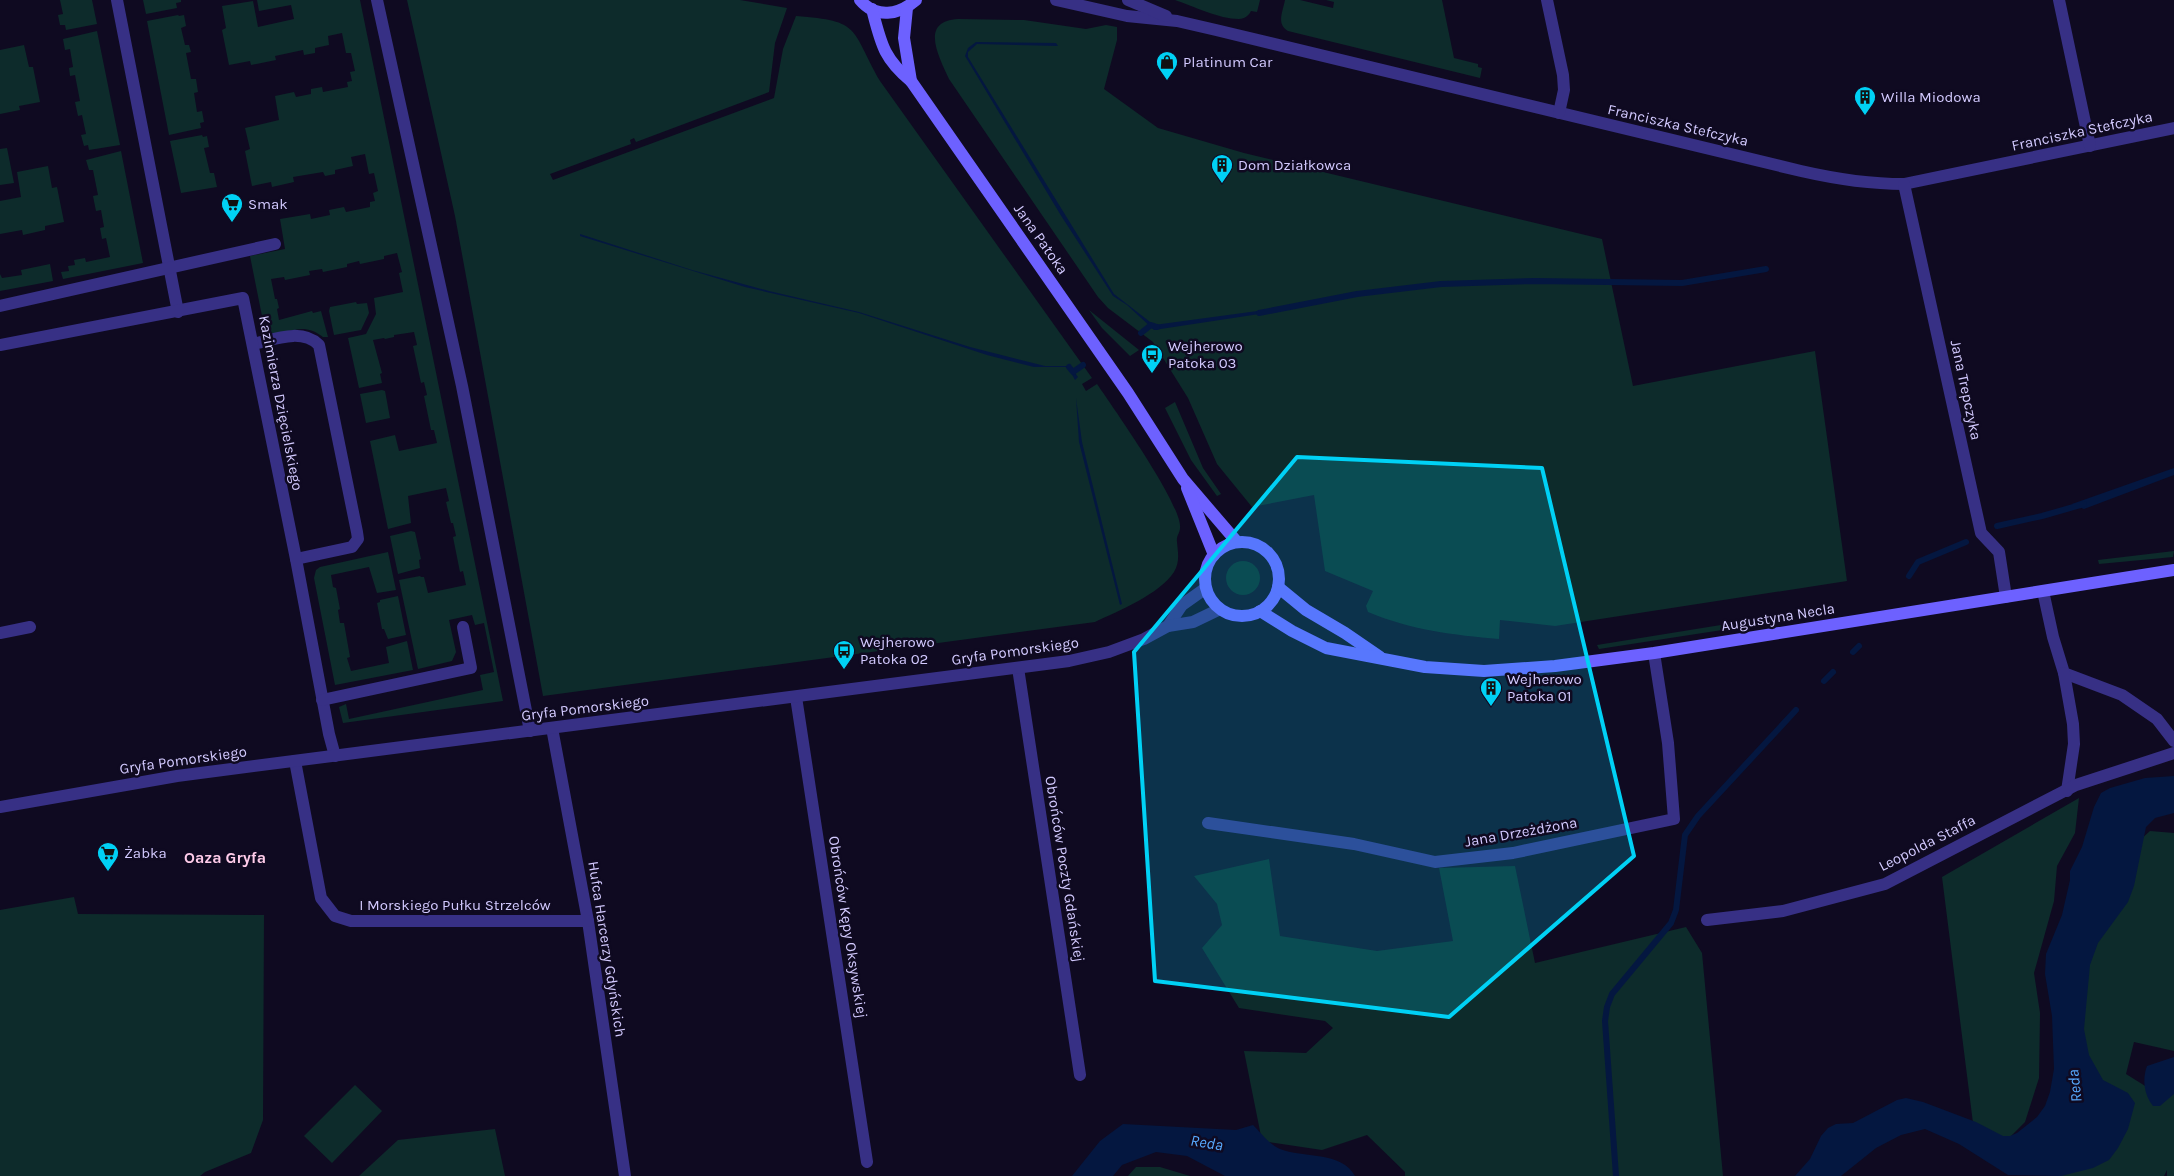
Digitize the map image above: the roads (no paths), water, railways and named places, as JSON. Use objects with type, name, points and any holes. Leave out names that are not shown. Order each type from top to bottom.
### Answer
[{"type":"main road","points":[[862,3],[883,13],[895,12],[912,4]]},
{"type":"main road","points":[[862,3],[887,57],[911,81]]},
{"type":"main road","name":"Jana Patoka","points":[[912,4],[904,38],[911,81],[1128,393],[1183,479],[1237,542]]},
{"type":"main road","name":"Jana Patoka","points":[[1183,479],[1214,555]]},
{"type":"main road","points":[[1237,542],[1251,543],[1264,549],[1274,560],[1279,573],[1278,588],[1272,601],[1260,611],[1247,616],[1233,615],[1220,609],[1212,600],[1206,588],[1206,571],[1214,555],[1224,546],[1237,542]]},
{"type":"main road","name":"Augustyna Necla","points":[[1260,611],[1292,631],[1326,648],[1425,667],[1484,670],[1555,666],[1654,653],[2174,570]]},
{"type":"main road","name":"Augustyna Necla","points":[[1278,588],[1306,610],[1345,633],[1384,660]]},
{"type":"street","points":[[117,0],[178,312]]},
{"type":"street","points":[[377,0],[462,386],[530,731]]},
{"type":"street","name":"Franciszka Stefczyka","points":[[1057,0],[1127,16],[1177,21],[1839,180],[1874,184],[1904,184],[2174,128]]},
{"type":"street","name":"Franciszka Stefczyka","points":[[1128,0],[1177,21]]},
{"type":"street","points":[[1547,0],[1563,75],[1564,90],[1559,114]]},
{"type":"street","points":[[2059,0],[2090,146]]},
{"type":"street","name":"Jana Trepczyka","points":[[1904,184],[1981,533],[1999,552],[2006,597]]},
{"type":"street","points":[[0,306],[274,244]]},
{"type":"street","name":"Kazimierza Dzięcielskiego","points":[[0,345],[243,298],[296,559],[322,700],[335,756]]},
{"type":"street","points":[[253,344],[306,336],[315,340],[320,346],[358,539],[352,547],[296,559]]},
{"type":"street","name":"Gryfa Pomorskiego","points":[[1168,626],[1182,605],[1206,588]]},
{"type":"street","points":[[2043,591],[2053,637],[2064,673],[2073,724],[2074,737],[2066,791]]},
{"type":"street","name":"Gryfa Pomorskiego","points":[[0,807],[120,785],[1069,661],[1110,652],[1144,639],[1168,626],[1193,622],[1220,609]]},
{"type":"street","points":[[0,632],[30,627]]},
{"type":"street","points":[[322,700],[471,668],[463,627]]},
{"type":"street","name":"Jana Drzeżdżona","points":[[1208,823],[1354,844],[1435,862],[1513,853],[1674,819],[1668,743],[1654,653]]},
{"type":"street","name":"Obrońców Poczty Gdańskiej","points":[[1018,668],[1080,1075]]},
{"type":"street","points":[[2064,673],[2122,695],[2157,719],[2174,741]]},
{"type":"street","name":"Obrońców Kępy Oksywskiej","points":[[796,697],[867,1162]]},
{"type":"street","name":"Hufca Harcerzy Gdyńskich","points":[[552,728],[588,921],[625,1176]]},
{"type":"street","name":"Leopolda Staffa","points":[[1707,920],[1784,910],[1884,884],[2076,785],[2174,753]]},
{"type":"street","name":"I Morskiego Pułku Strzelców","points":[[296,761],[321,898],[335,916],[351,921],[588,921]]},
{"type":"water","points":[[976,42],[1056,43],[1058,46],[977,44],[968,52],[968,57],[1114,294],[1154,325],[1265,310],[1266,313],[1154,330],[1127,305],[1113,296],[1060,214],[965,56],[968,48]]},
{"type":"water","points":[[580,234],[692,270],[769,291],[859,312],[970,347],[1045,366],[1070,366],[1078,377],[1075,380],[1068,367],[1034,367],[987,355],[859,313],[745,287],[580,236]]},
{"type":"water","points":[[1076,398],[1082,442],[1122,604],[1120,605],[1079,442]]},
{"type":"water","points":[[2174,468],[2174,475],[2084,509],[2072,504]]},
{"type":"water","name":"Reda","points":[[2174,776],[2174,813],[2155,818],[2146,827],[2134,886],[2128,902],[2098,943],[2090,965],[2084,1029],[2089,1055],[2103,1080],[2128,1093],[2135,1103],[2128,1129],[2109,1160],[2093,1168],[2061,1176],[2008,1175],[1959,1144],[1925,1129],[1901,1135],[1876,1148],[1841,1176],[1795,1176],[1810,1159],[1821,1136],[1828,1128],[1836,1124],[1853,1123],[1897,1100],[1906,1098],[1923,1102],[1976,1122],[2003,1136],[2017,1133],[2037,1117],[2045,1106],[2050,1092],[2054,1069],[2052,1016],[2045,974],[2046,954],[2062,915],[2070,880],[2070,871],[2082,847],[2094,807],[2101,793],[2110,788],[2145,778]]},
{"type":"water","points":[[2174,1057],[2174,1094],[2160,1106],[2153,1106],[2145,1087],[2147,1066]]},
{"type":"water","name":"Reda","points":[[1123,1124],[1236,1130],[1253,1125],[1280,1149],[1321,1156],[1341,1162],[1355,1176],[1225,1176],[1187,1156],[1156,1152],[1122,1165],[1113,1176],[1072,1176],[1100,1141]]},
{"type":"waterway","points":[[1259,313],[1357,294],[1441,284],[1535,281],[1682,283],[1766,269]]},
{"type":"waterway","points":[[1141,333],[1151,325],[1157,327]]},
{"type":"waterway","points":[[1069,367],[1073,372],[1083,365]]},
{"type":"waterway","points":[[1997,526],[2084,504]]},
{"type":"waterway","points":[[1909,576],[1918,562],[1966,542]]},
{"type":"waterway","points":[[1853,652],[1859,646]]},
{"type":"waterway","points":[[1824,681],[1833,672]]},
{"type":"waterway","points":[[1616,1176],[1605,1021],[1607,1007],[1612,994],[1671,923],[1676,910],[1685,835],[1698,816],[1796,710]]},
{"type":"place","name":"Platinum Car","points":[[1167,81]]},
{"type":"place","name":"Willa Miodowa","points":[[1865,116]]},
{"type":"place","name":"Dom Działkowca","points":[[1222,184]]},
{"type":"place","name":"Smak","points":[[232,223]]},
{"type":"place","name":"Wejherowo Patoka 03","points":[[1152,374]]},
{"type":"place","name":"Wejherowo Patoka 02","points":[[844,670]]},
{"type":"place","name":"Wejherowo Patoka 01","points":[[1491,707]]},
{"type":"place","name":"Żabka","points":[[108,872]]},
{"type":"district","name":"Oaza Gryfa","points":[[225,857]]}]
